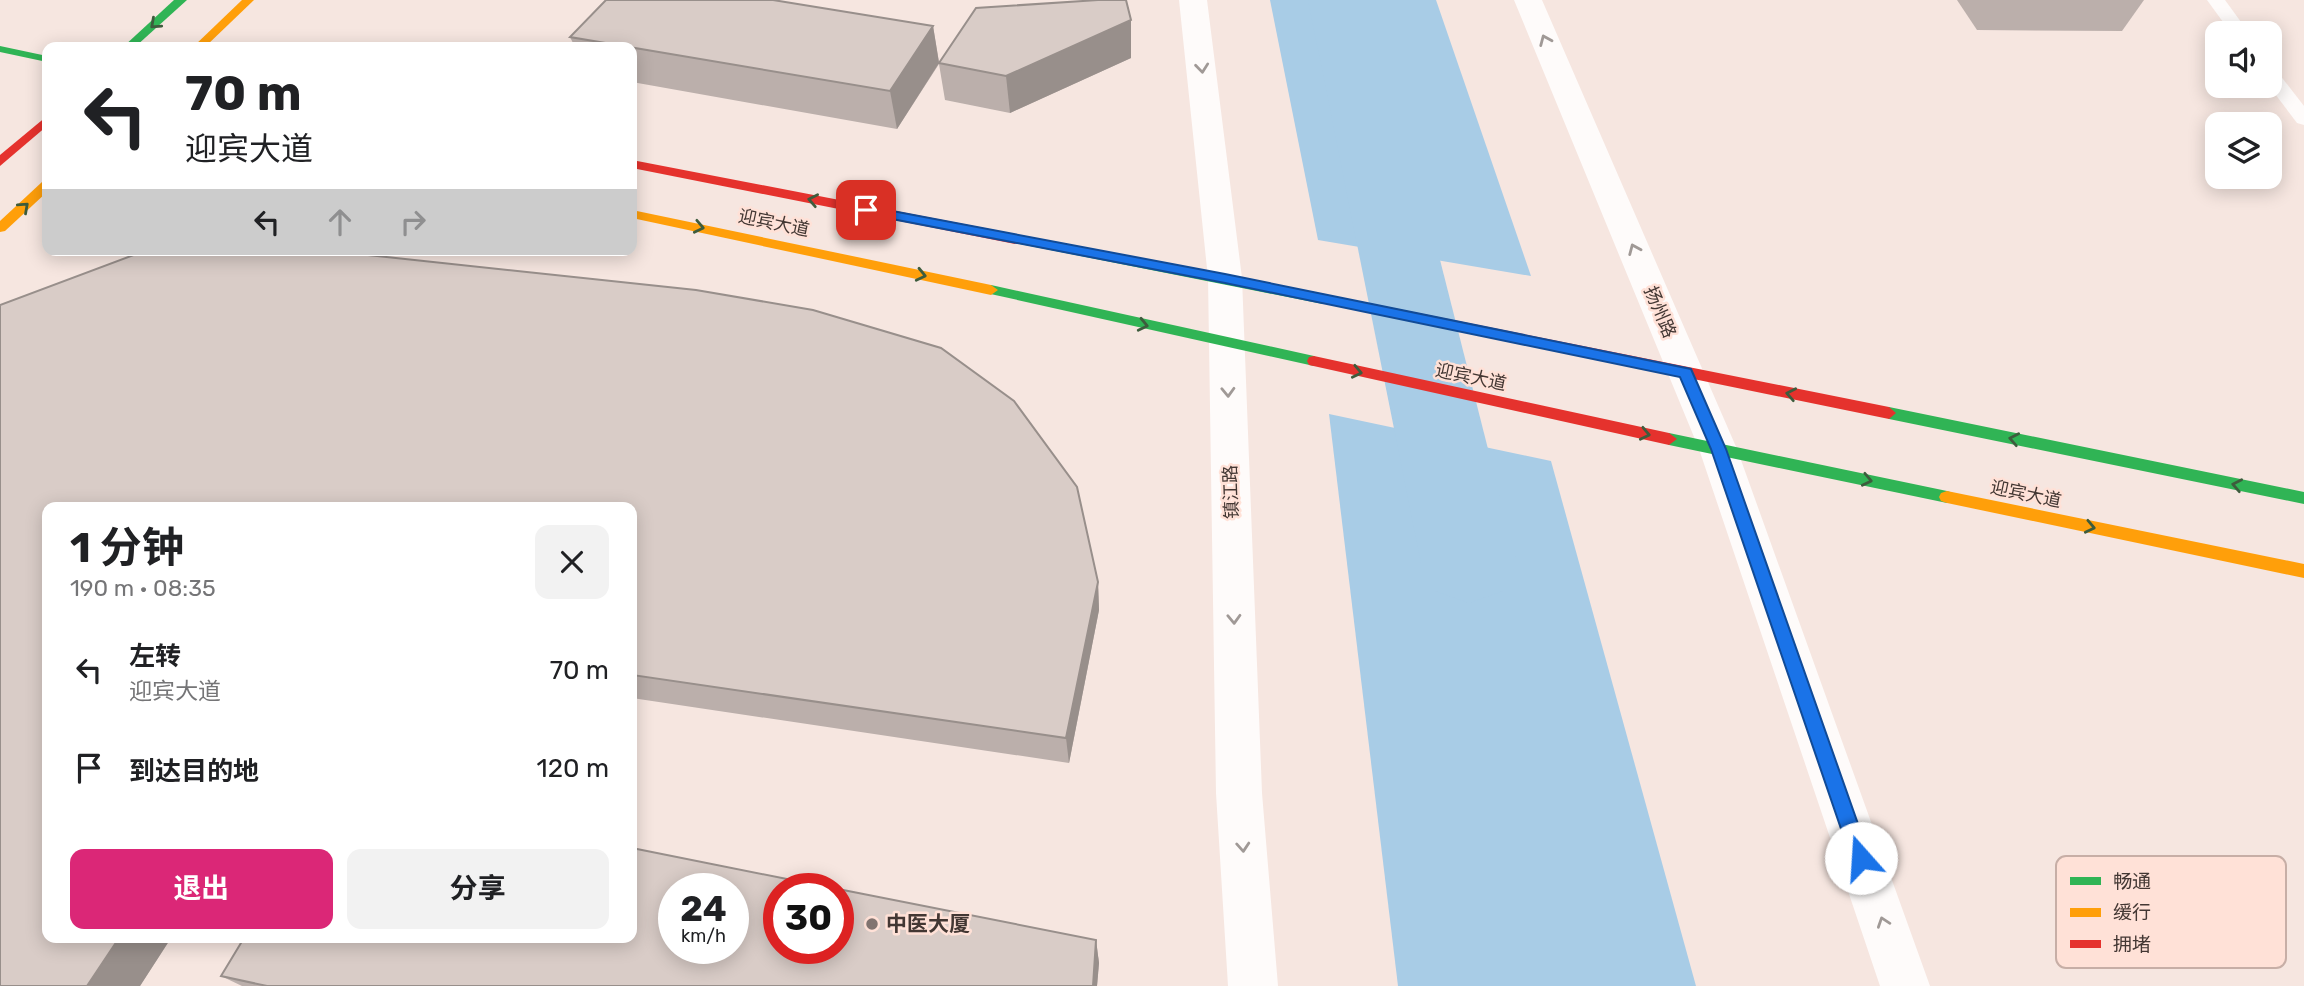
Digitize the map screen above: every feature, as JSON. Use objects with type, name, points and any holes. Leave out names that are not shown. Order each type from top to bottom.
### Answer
[{"type":"main road","points":[[135,42],[181,0]]},
{"type":"main road","points":[[204,42],[248,0]]},
{"type":"main road","points":[[0,49],[42,57]]},
{"type":"main road","points":[[0,162],[42,124]]},
{"type":"main road","name":"迎宾大道","points":[[637,165],[1225,278],[2304,498]]},
{"type":"main road","points":[[0,228],[42,190]]},
{"type":"main road","name":"迎宾大道","points":[[637,215],[855,260],[1578,420],[2304,571]]},
{"type":"street","name":"镇江路","points":[[1193,0],[1225,278],[1239,793],[1253,986]]},
{"type":"street","name":"扬州路","points":[[1528,0],[1718,449],[1905,986]]},
{"type":"lane","points":[[2216,0],[2231,21]]},
{"type":"lane","points":[[2282,90],[2304,119]]},
{"type":"water","points":[[1270,0],[1436,0],[1531,276],[1318,240]]},
{"type":"water","points":[[1329,414],[1551,461],[1696,986],[1398,986]]},
{"type":"building","points":[[606,0],[773,0],[933,26],[890,91],[637,48],[637,42],[600,42],[570,37]]},
{"type":"building","points":[[1126,0],[1131,20],[1006,76],[939,63],[976,8]]},
{"type":"building","points":[[131,256],[377,256],[696,290],[813,310],[941,348],[1014,401],[1077,487],[1098,582],[1066,738],[637,676],[637,502],[42,502],[42,943],[116,943],[87,986],[0,986],[0,305]]},
{"type":"building","name":"中医大厦","points":[[637,849],[763,874],[763,964],[854,964],[854,892],[1096,940],[1093,986],[267,986],[221,976],[241,943],[637,943]]},
{"type":"waterway","points":[[1341,0],[1469,563]]},
{"type":"traffic: fast","points":[[135,42],[181,0]]},
{"type":"traffic: fast","points":[[0,49],[42,58]]},
{"type":"traffic: fast","points":[[1015,239],[1323,299]]},
{"type":"traffic: fast","points":[[991,290],[1314,361]]},
{"type":"traffic: fast","points":[[1889,413],[2304,498]]},
{"type":"traffic: fast","points":[[1669,439],[1947,497]]},
{"type":"traffic: slow","points":[[204,42],[248,0]]},
{"type":"traffic: slow","points":[[0,228],[42,190]]},
{"type":"traffic: slow","points":[[637,215],[991,290]]},
{"type":"traffic: slow","points":[[1947,497],[2304,571]]},
{"type":"traffic: jam","points":[[0,162],[42,124]]},
{"type":"traffic: jam","points":[[637,165],[1015,239]]},
{"type":"traffic: jam","points":[[1323,299],[1889,413]]},
{"type":"traffic: jam","points":[[1314,361],[1669,439]]},
{"type":"place","name":"中医大厦","points":[[872,924]]},
{"type":"route","points":[[866,210],[1225,278],[1686,373],[1718,449],[1861,858]]}]
